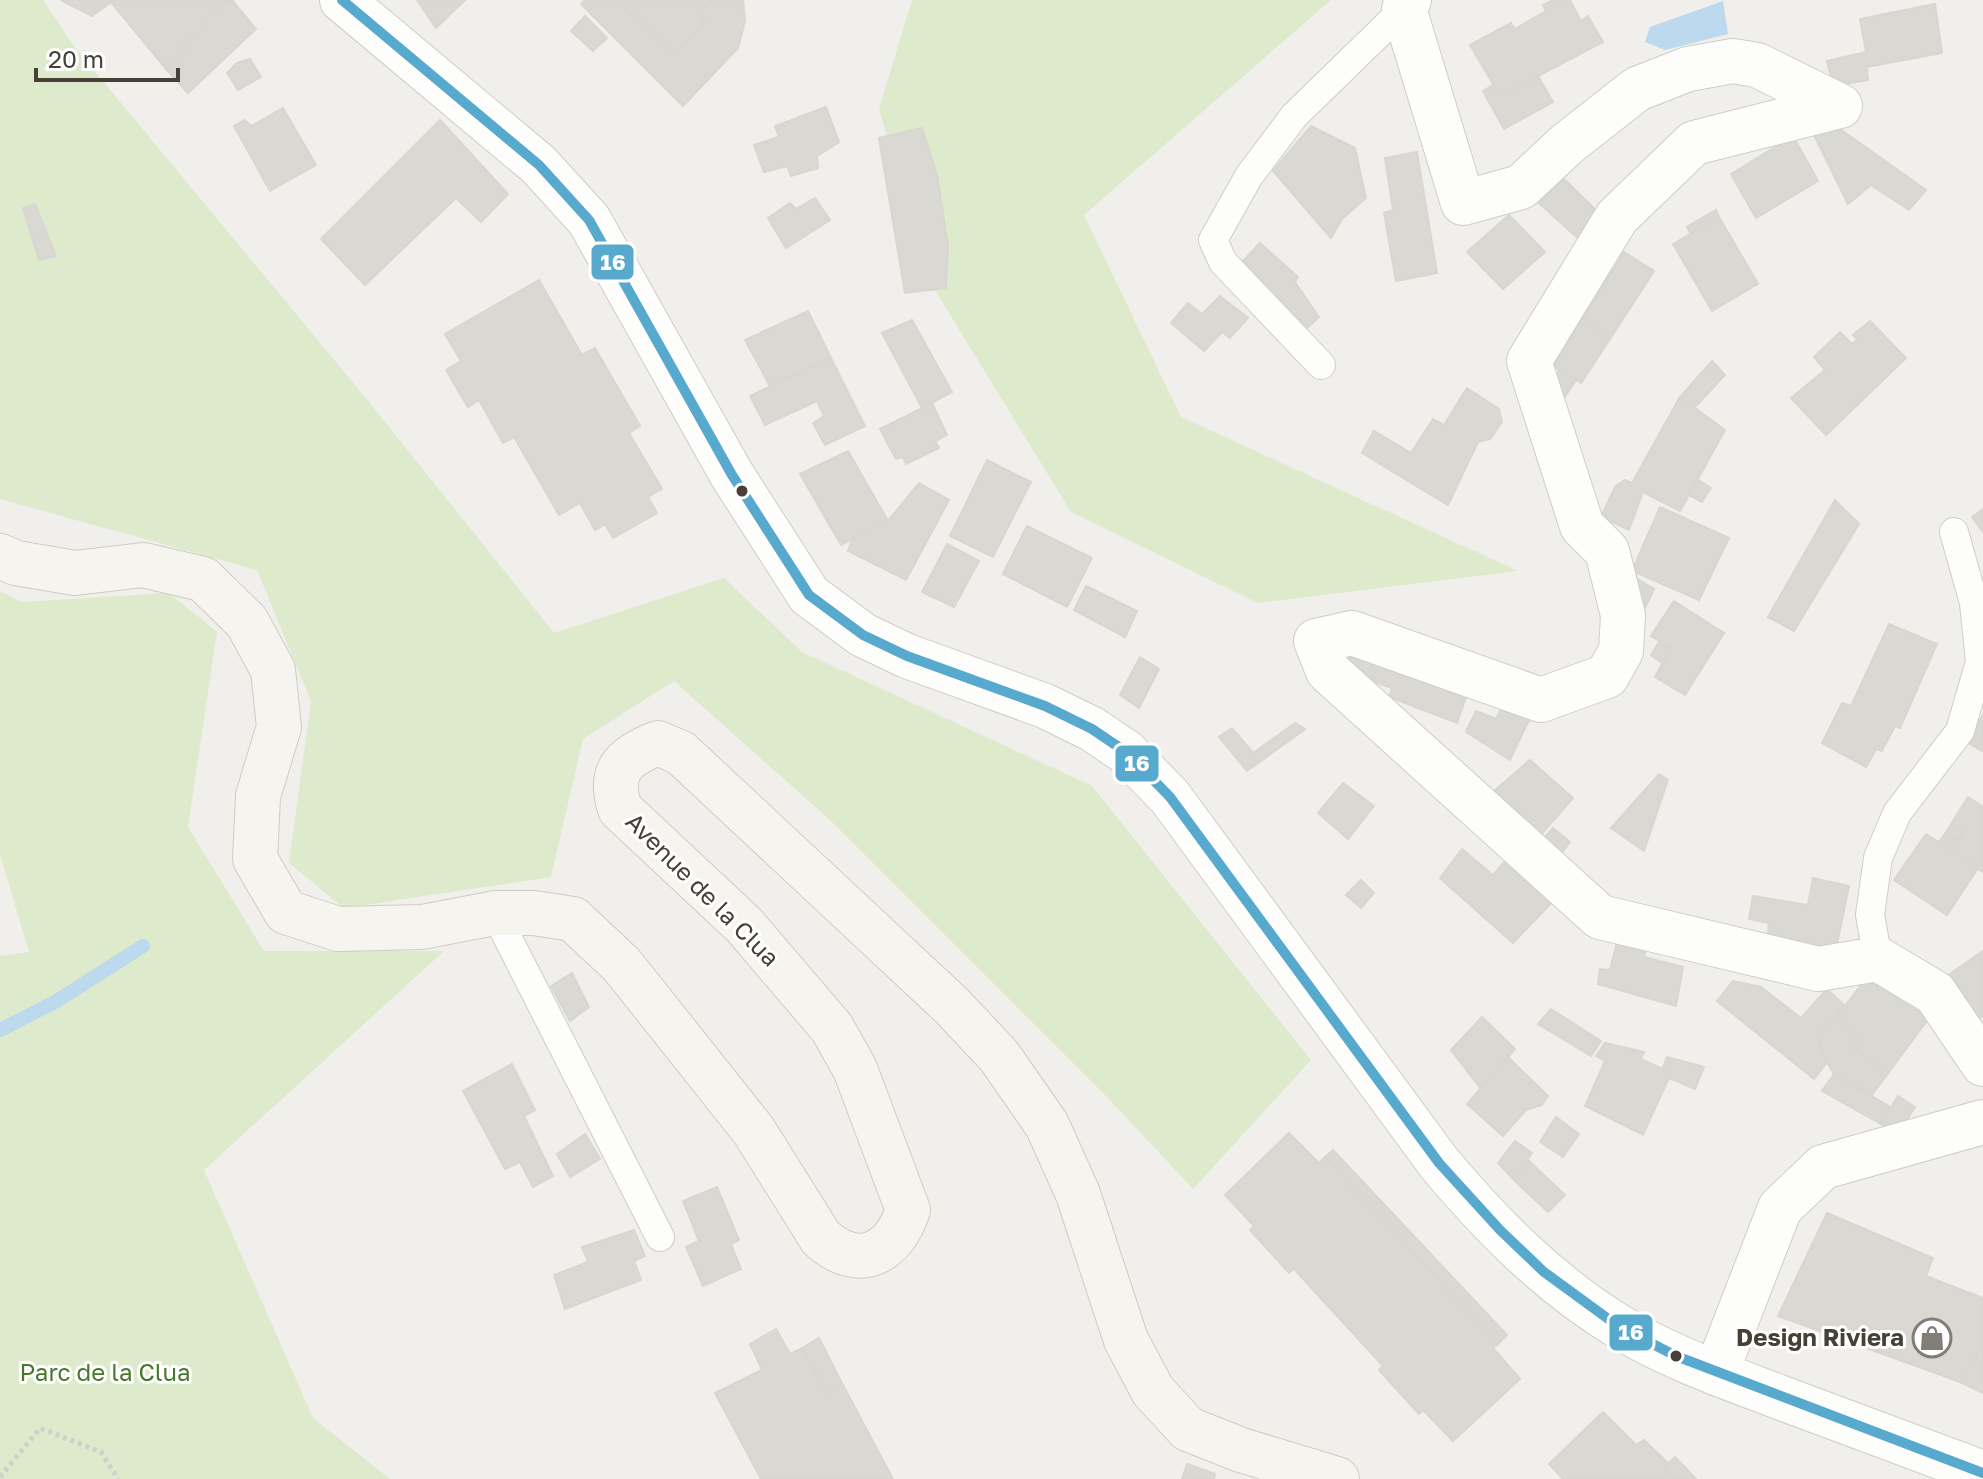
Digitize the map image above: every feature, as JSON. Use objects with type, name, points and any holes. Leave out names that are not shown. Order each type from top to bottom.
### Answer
[{"type":"street","points":[[342,0],[539,165],[589,220],[732,475],[809,595],[863,635],[907,656],[1045,706],[1126,752],[1170,797],[1398,1110],[1481,1213],[1559,1284],[1619,1327],[1716,1373],[1983,1473]]},
{"type":"street","points":[[1407,4],[1463,203],[1521,187],[1567,144],[1637,89],[1688,69],[1733,61],[1757,65],[1840,106],[1694,143],[1617,217],[1529,361],[1582,526],[1607,551],[1617,589],[1623,615],[1621,651],[1607,676],[1541,700],[1352,633],[1316,641],[1328,671],[1600,917],[1818,969],[1878,959],[1935,993],[1983,1064]]},
{"type":"street","name":"Avenue de la Clua","points":[[0,556],[16,563],[75,573],[143,565],[203,579],[247,622],[273,670],[279,727],[258,796],[255,859],[286,912],[338,929],[422,927],[495,913],[534,913],[573,919],[622,965],[754,1131],[821,1238],[836,1251],[865,1256],[884,1250],[901,1231],[908,1210],[855,1069],[832,1028],[744,925],[620,809],[613,787],[620,767],[637,751],[658,743],[681,753],[951,1005],[999,1056],[1047,1125],[1078,1194],[1126,1340],[1153,1391],[1170,1410],[1188,1429],[1241,1450],[1337,1479]]},
{"type":"street","points":[[1716,1373],[1780,1208],[1823,1167],[1983,1122]]},
{"type":"lane","points":[[1321,365],[1223,262],[1213,240],[1249,176],[1294,116],[1407,4]]},
{"type":"lane","points":[[1878,959],[1870,915],[1878,858],[1897,813],[1960,731],[1980,662],[1974,603],[1954,532]]},
{"type":"lane","points":[[495,913],[660,1237]]},
{"type":"path","points":[[0,1477],[40,1428],[101,1452],[118,1479]]},
{"type":"green space","points":[[0,0],[43,0],[73,45],[369,402],[554,633],[724,578],[802,652],[1092,786],[1311,1060],[1193,1189],[1109,1099],[830,820],[674,681],[583,739],[551,877],[344,908],[289,863],[311,701],[257,570],[0,499]]},
{"type":"green space","points":[[912,0],[1331,0],[1084,215],[1181,417],[1518,571],[1258,603],[1071,512],[933,287],[879,109]]},
{"type":"green space","name":"Parc de la Clua","points":[[0,591],[22,602],[169,593],[217,632],[188,827],[264,951],[444,951],[204,1170],[313,1418],[390,1479],[0,1479],[0,956],[29,952],[0,854]]},
{"type":"water","points":[[1723,1],[1728,34],[1665,50],[1645,42],[1650,27]]},
{"type":"building","points":[[61,0],[97,0],[103,8],[92,16]]},
{"type":"building","points":[[97,0],[231,0],[203,21],[206,27],[183,45],[185,51],[166,69],[111,2],[103,8]]},
{"type":"building","points":[[232,0],[256,29],[188,93],[166,69],[185,51],[183,45],[206,27],[203,21]]},
{"type":"building","points":[[417,0],[465,0],[436,28]]},
{"type":"building","points":[[585,0],[633,0],[625,8],[676,53],[705,22],[699,13],[712,0],[743,0],[745,21],[738,48],[683,106],[581,4]]},
{"type":"building","points":[[633,0],[712,0],[699,13],[705,22],[676,53],[625,8]]},
{"type":"building","points":[[1553,0],[1570,0],[1581,21],[1588,16],[1603,42],[1500,96],[1470,45],[1511,23],[1515,29],[1546,11],[1543,5]]},
{"type":"building","points":[[1935,4],[1942,53],[1867,67],[1868,80],[1833,86],[1827,61],[1866,52],[1860,19]]},
{"type":"building","points":[[585,16],[607,38],[593,51],[571,31]]},
{"type":"building","points":[[250,59],[261,77],[238,90],[227,73],[237,63]]},
{"type":"building","points":[[1538,76],[1553,102],[1504,129],[1483,91],[1493,85],[1500,96]]},
{"type":"building","points":[[826,107],[839,142],[817,156],[818,168],[791,176],[787,166],[764,172],[754,145],[779,137],[775,126]]},
{"type":"building","points":[[283,108],[316,165],[270,191],[234,126],[245,120],[251,126]]},
{"type":"building","points":[[1823,117],[1926,190],[1909,210],[1871,185],[1848,204],[1808,123]]},
{"type":"building","points":[[440,120],[508,194],[481,222],[456,198],[365,285],[321,239]]},
{"type":"building","points":[[1311,126],[1355,148],[1366,198],[1342,219],[1331,238],[1273,171]]},
{"type":"building","points":[[922,128],[937,175],[948,246],[946,288],[905,293],[879,138]]},
{"type":"building","points":[[1793,136],[1818,181],[1756,218],[1731,174]]},
{"type":"building","points":[[1417,152],[1437,273],[1396,281],[1384,213],[1393,210],[1385,158]]},
{"type":"building","points":[[1563,178],[1603,217],[1581,241],[1539,203]]},
{"type":"building","points":[[815,198],[830,220],[786,248],[768,218],[790,203],[796,209]]},
{"type":"building","points":[[35,204],[56,256],[39,260],[23,208]]},
{"type":"building","points":[[1716,210],[1719,217],[1690,233],[1687,227]]},
{"type":"building","points":[[1509,215],[1545,252],[1503,289],[1467,252]]},
{"type":"building","points":[[1719,217],[1758,284],[1712,311],[1673,244]]},
{"type":"building","points":[[1260,243],[1298,277],[1295,282],[1319,317],[1307,328],[1241,263]]},
{"type":"building","points":[[1624,252],[1654,271],[1610,339],[1583,317]]},
{"type":"building","points":[[539,280],[582,355],[595,348],[640,426],[629,433],[662,489],[648,497],[657,513],[613,538],[605,524],[595,530],[580,503],[559,515],[514,437],[503,443],[479,400],[468,407],[446,370],[461,361],[445,334]]},
{"type":"building","points":[[1220,296],[1248,318],[1230,338],[1222,332],[1204,351],[1171,323],[1188,303],[1202,314]]},
{"type":"building","points":[[808,311],[831,358],[770,386],[745,340]]},
{"type":"building","points":[[1583,317],[1610,339],[1581,383],[1552,365]]},
{"type":"building","points":[[912,320],[952,392],[922,408],[882,333]]},
{"type":"building","points":[[1870,321],[1906,358],[1826,435],[1791,398],[1825,370],[1814,357],[1840,332],[1852,344],[1857,340],[1853,335]]},
{"type":"building","points":[[831,358],[865,426],[825,445],[813,423],[824,416],[817,401],[765,425],[750,396]]},
{"type":"building","points":[[1712,361],[1725,375],[1696,406],[1680,397]]},
{"type":"building","points":[[1560,369],[1576,380],[1564,398],[1548,388]]},
{"type":"building","points":[[1467,388],[1499,409],[1502,422],[1490,439],[1478,442],[1448,505],[1362,453],[1374,431],[1411,453],[1433,419],[1444,425]]},
{"type":"building","points":[[1680,397],[1725,430],[1680,511],[1643,492],[1629,530],[1601,517],[1615,487],[1625,480],[1632,483]]},
{"type":"building","points":[[932,403],[947,435],[935,441],[939,448],[906,464],[903,457],[896,459],[880,429]]},
{"type":"building","points":[[848,451],[888,521],[841,545],[800,474]]},
{"type":"building","points":[[987,460],[1031,482],[993,557],[950,536]]},
{"type":"building","points":[[1697,479],[1711,488],[1702,502],[1689,495]]},
{"type":"building","points":[[919,483],[949,500],[906,580],[848,551],[853,537],[888,521]]},
{"type":"building","points":[[1835,500],[1859,524],[1794,631],[1768,617]]},
{"type":"building","points":[[1660,507],[1729,538],[1699,600],[1632,571]]},
{"type":"building","points":[[1983,509],[1983,532],[1972,517]]},
{"type":"building","points":[[1027,526],[1092,558],[1067,607],[1003,574]]},
{"type":"building","points":[[947,544],[979,561],[954,607],[922,592]]},
{"type":"building","points":[[1624,571],[1654,589],[1643,612]]},
{"type":"building","points":[[1086,586],[1137,611],[1125,637],[1074,610]]},
{"type":"building","points":[[1674,601],[1724,633],[1685,695],[1655,677],[1671,648],[1651,636]]},
{"type":"building","points":[[1889,624],[1937,644],[1900,728],[1895,726],[1882,751],[1876,749],[1866,767],[1822,743],[1842,703],[1851,706]]},
{"type":"building","points":[[1350,641],[1469,689],[1457,723],[1389,697],[1392,688],[1368,680],[1336,657]]},
{"type":"building","points":[[1659,642],[1671,648],[1662,663],[1651,655]]},
{"type":"building","points":[[1140,657],[1159,669],[1139,708],[1120,695]]},
{"type":"building","points":[[1505,701],[1536,705],[1510,760],[1466,732],[1476,711],[1496,719]]},
{"type":"building","points":[[1983,715],[1983,749],[1982,751],[1967,742]]},
{"type":"building","points":[[1295,723],[1305,729],[1247,771],[1219,737],[1232,728],[1253,753]]},
{"type":"building","points":[[1530,760],[1573,798],[1532,845],[1487,797]]},
{"type":"building","points":[[1659,774],[1668,780],[1644,851],[1611,828]]},
{"type":"building","points":[[1343,783],[1374,806],[1348,839],[1318,813]]},
{"type":"building","points":[[1968,797],[1983,807],[1983,872],[1938,843],[1947,831],[1958,841],[1964,829],[1953,821]]},
{"type":"building","points":[[1953,821],[1964,829],[1958,841],[1947,831]]},
{"type":"building","points":[[1553,828],[1570,842],[1553,864],[1536,848]]},
{"type":"building","points":[[1926,834],[1978,868],[1947,915],[1894,880]]},
{"type":"building","points":[[1462,849],[1493,875],[1509,857],[1556,898],[1513,943],[1440,878]]},
{"type":"building","points":[[1813,878],[1849,886],[1834,959],[1766,951],[1769,923],[1749,919],[1753,896],[1808,905]]},
{"type":"building","points":[[1361,880],[1374,893],[1361,908],[1346,895]]},
{"type":"building","points":[[1619,934],[1648,941],[1644,957],[1683,967],[1676,1006],[1598,984],[1600,969],[1610,970]]},
{"type":"building","points":[[1983,951],[1983,1016],[1974,1023],[1944,978]]},
{"type":"building","points":[[572,973],[589,1007],[570,1021],[551,986]]},
{"type":"building","points":[[1866,979],[1929,1018],[1889,1072],[1854,1048],[1861,1038],[1836,1017]]},
{"type":"building","points":[[1733,981],[1761,987],[1801,1018],[1827,989],[1844,1005],[1818,1038],[1827,1062],[1814,1079],[1717,1001]]},
{"type":"building","points":[[1551,1009],[1601,1041],[1591,1056],[1538,1024]]},
{"type":"building","points":[[1482,1017],[1515,1049],[1481,1089],[1451,1050]]},
{"type":"building","points":[[1836,1017],[1861,1038],[1854,1048],[1889,1072],[1872,1095],[1834,1074],[1827,1062],[1818,1038]]},
{"type":"building","points":[[1605,1043],[1644,1052],[1641,1059],[1671,1073],[1643,1135],[1585,1106],[1605,1061],[1596,1056]]},
{"type":"building","points":[[1508,1057],[1548,1096],[1542,1105],[1526,1110],[1503,1136],[1467,1104]]},
{"type":"building","points":[[1667,1057],[1704,1067],[1695,1089],[1669,1078],[1671,1073],[1662,1070]]},
{"type":"building","points":[[512,1064],[535,1110],[524,1116],[553,1176],[533,1187],[520,1162],[505,1169],[463,1091]]},
{"type":"building","points":[[1834,1074],[1890,1107],[1881,1124],[1822,1091]]},
{"type":"building","points":[[1898,1096],[1915,1107],[1904,1124],[1889,1129],[1881,1124]]},
{"type":"building","points":[[1556,1117],[1579,1134],[1563,1157],[1540,1142]]},
{"type":"building","points":[[1289,1133],[1319,1163],[1325,1157],[1376,1211],[1479,1321],[1498,1344],[1493,1348],[1520,1379],[1453,1441],[1423,1410],[1419,1414],[1379,1370],[1383,1366],[1294,1269],[1289,1273],[1250,1230],[1254,1226],[1225,1195]]},
{"type":"building","points":[[585,1134],[600,1159],[570,1177],[557,1154]]},
{"type":"building","points":[[1515,1141],[1532,1153],[1514,1180],[1498,1163]]},
{"type":"building","points":[[1333,1150],[1507,1335],[1498,1344],[1325,1157]]},
{"type":"building","points":[[1529,1161],[1565,1195],[1548,1212],[1514,1180]]},
{"type":"building","points":[[717,1187],[739,1240],[731,1244],[741,1269],[703,1286],[686,1247],[699,1241],[683,1201]]},
{"type":"building","points":[[1827,1213],[1933,1258],[1926,1276],[1983,1298],[1983,1344],[1960,1382],[1778,1316]]},
{"type":"building","points":[[634,1230],[645,1256],[634,1261],[641,1280],[565,1309],[554,1275],[588,1262],[582,1247]]},
{"type":"building","points":[[776,1329],[790,1354],[802,1348],[827,1394],[843,1385],[893,1479],[761,1479],[715,1393],[762,1370],[750,1344]]},
{"type":"building","points":[[819,1338],[843,1385],[827,1394],[802,1348]]},
{"type":"building","points":[[1983,1344],[1983,1393],[1960,1382]]},
{"type":"building","points":[[1603,1412],[1636,1445],[1644,1440],[1668,1463],[1664,1468],[1673,1479],[1563,1479],[1549,1464]]},
{"type":"building","points":[[1675,1457],[1696,1479],[1673,1479],[1664,1468]]},
{"type":"building","points":[[1187,1464],[1215,1474],[1214,1479],[1182,1479]]},
{"type":"waterway","points":[[0,1030],[55,1002],[143,946]]},
{"type":"transit line","name":"16","points":[[342,0],[539,165],[589,220],[732,475],[809,595],[863,635],[907,656],[1045,706],[1092,729],[1126,752],[1170,797],[1439,1163],[1500,1230],[1544,1272],[1618,1326],[1676,1356],[1983,1473]]},
{"type":"place","name":"Design Riviera","points":[[1932,1338]]}]
